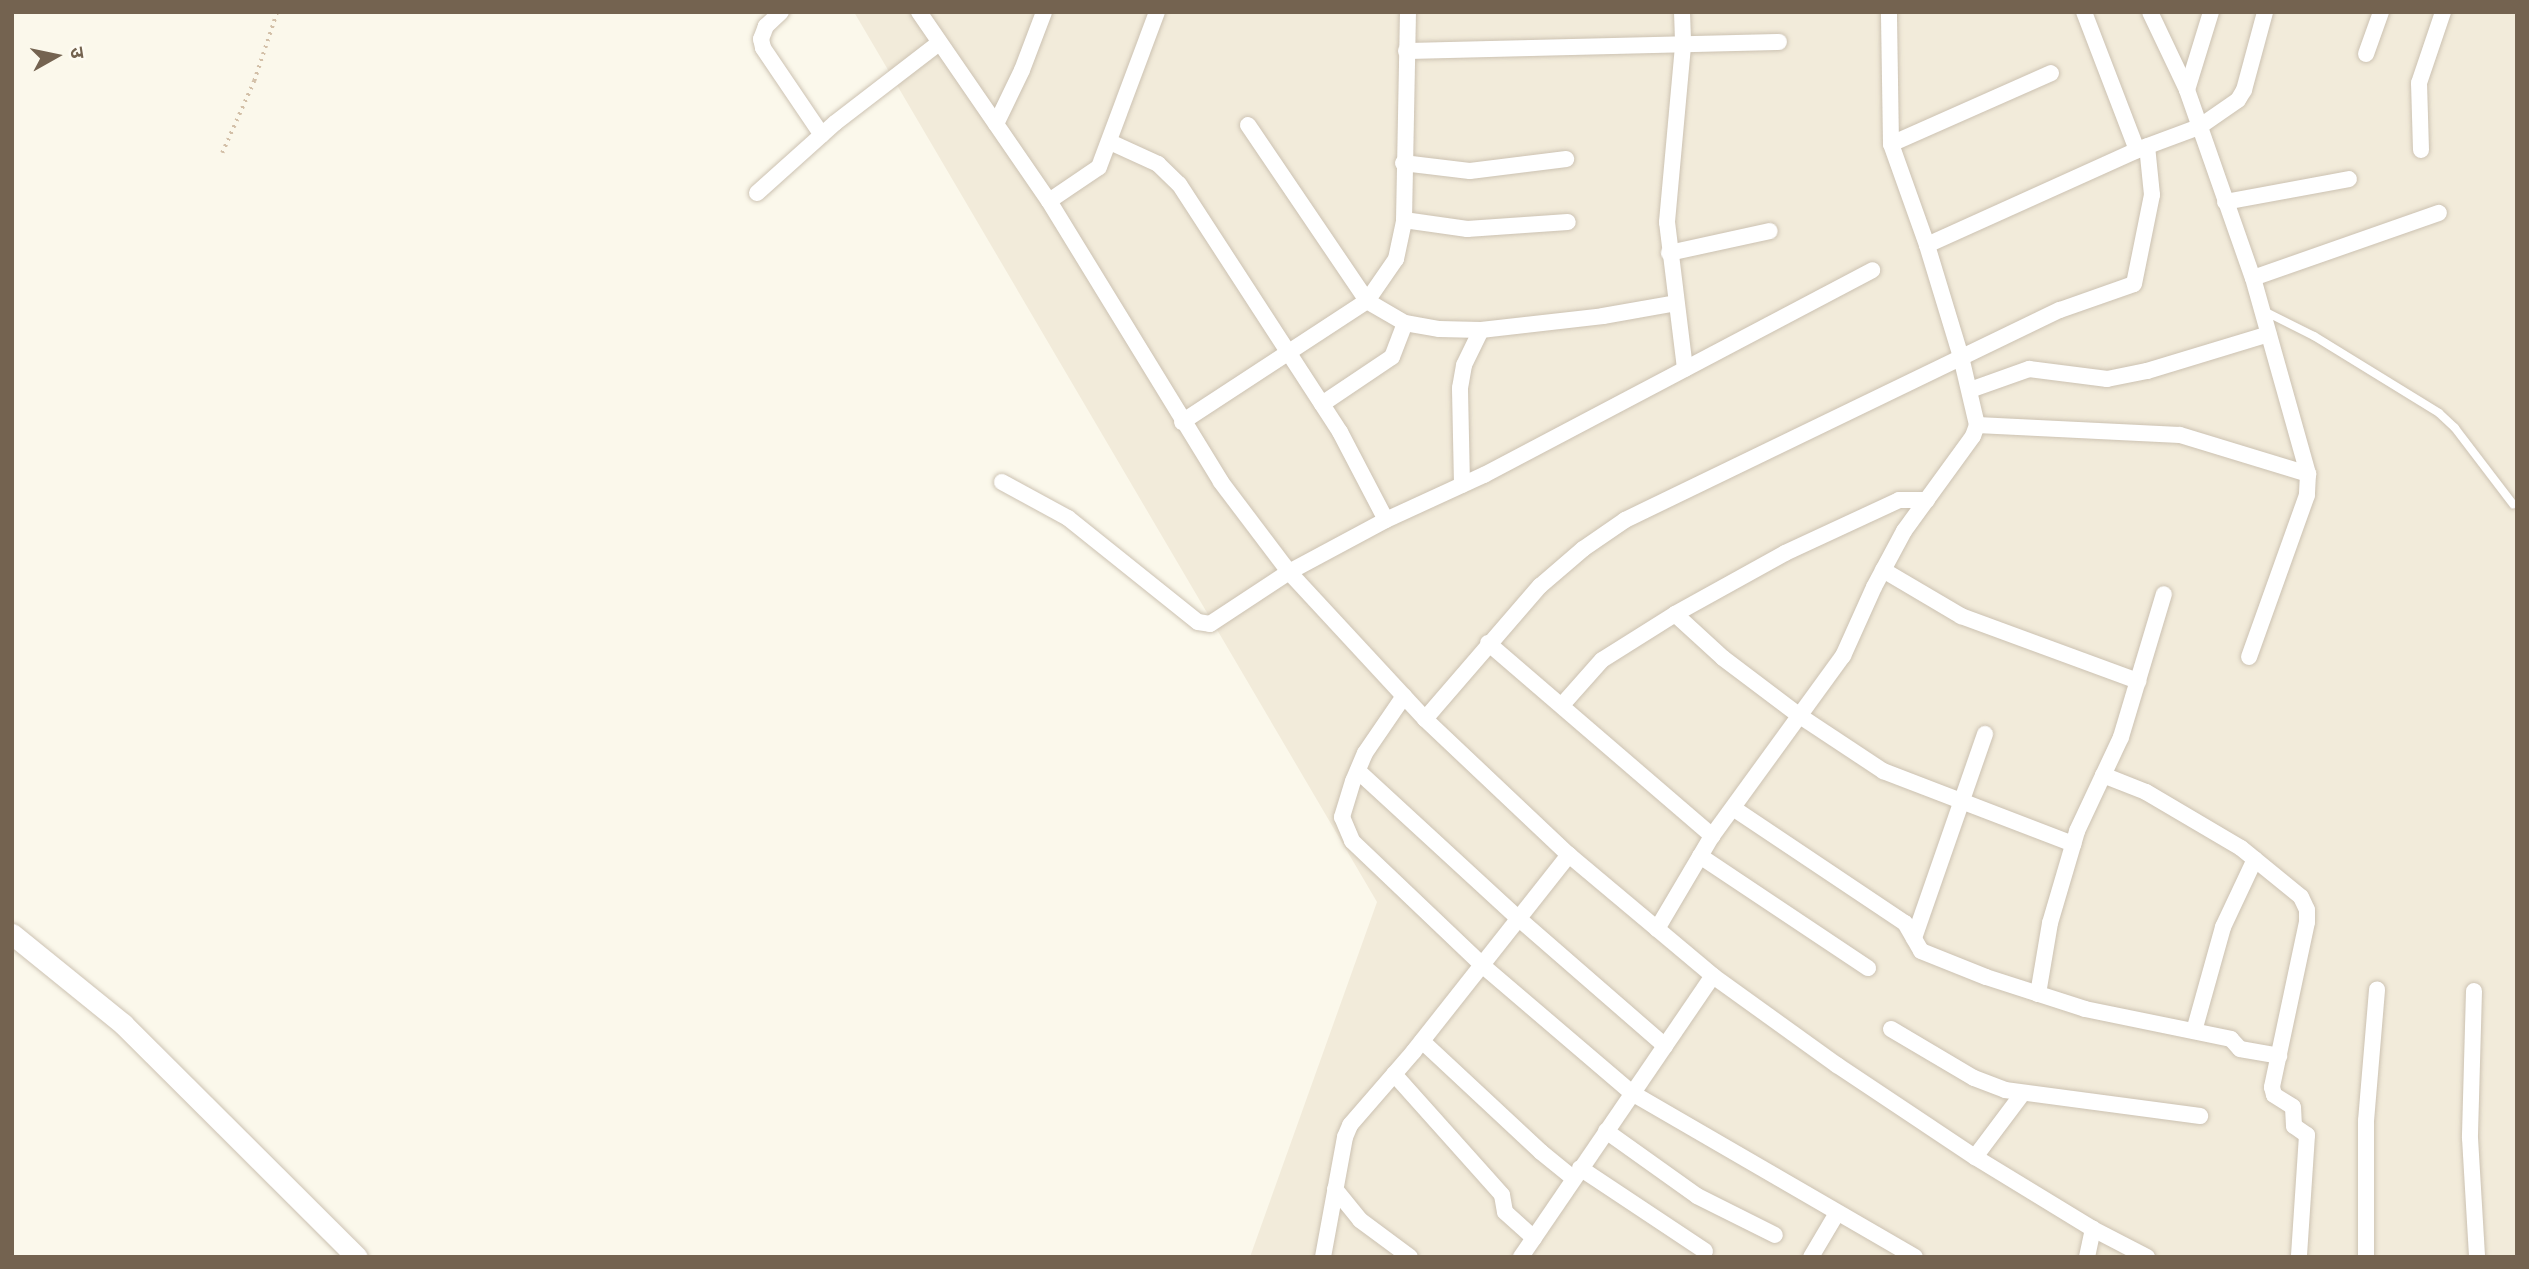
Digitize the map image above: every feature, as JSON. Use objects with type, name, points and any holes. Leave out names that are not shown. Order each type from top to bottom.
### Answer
[{"type":"street","points":[[781,12],[766,26],[763,48],[822,135]]},
{"type":"street","points":[[919,12],[1049,201],[1221,482],[1289,572],[1425,719],[1569,855],[1713,976],[1837,1065],[1975,1157],[2093,1229],[2147,1257]]},
{"type":"street","points":[[996,124],[1022,71],[1044,12]]},
{"type":"street","points":[[1049,201],[1099,167],[1157,12]]},
{"type":"street","points":[[1182,422],[1367,302],[1396,259],[1404,220],[1408,12]]},
{"type":"street","points":[[1682,12],[1683,46],[1667,222],[1685,369]]},
{"type":"street","points":[[1657,929],[1712,836],[1843,656],[1904,531],[1973,436],[1977,425],[1961,357],[1927,245],[1891,144],[1889,12]]},
{"type":"street","points":[[1425,719],[1488,643],[1560,567],[1625,520],[2060,310],[2128,288],[2136,281],[2152,195],[2142,148],[2084,12]]},
{"type":"street","points":[[2150,12],[2187,90],[2253,278],[2308,474],[2307,495],[2249,657]]},
{"type":"street","points":[[2187,90],[2211,12]]},
{"type":"street","points":[[1927,245],[2142,148],[2199,127],[2238,100],[2245,90],[2266,12]]},
{"type":"street","points":[[2366,54],[2381,12]]},
{"type":"street","points":[[2421,150],[2419,83],[2443,12]]},
{"type":"street","points":[[1406,51],[1779,42]]},
{"type":"street","points":[[757,193],[822,135],[939,43]]},
{"type":"street","points":[[1891,144],[2051,73]]},
{"type":"street","points":[[1248,125],[1367,302],[1405,323],[1427,328],[1481,330],[1590,318],[1676,303]]},
{"type":"street","points":[[1110,142],[1158,164],[1179,184],[1349,447],[1386,520]]},
{"type":"street","points":[[1403,163],[1470,171],[1566,159]]},
{"type":"street","points":[[2225,202],[2348,179]]},
{"type":"street","points":[[2253,278],[2440,213]]},
{"type":"street","points":[[1404,220],[1467,229],[1568,222]]},
{"type":"street","points":[[1669,253],[1770,230]]},
{"type":"street","points":[[1002,482],[1068,518],[1204,625],[1220,619],[1289,572],[1386,520],[1462,485],[1872,270]]},
{"type":"street","points":[[1322,404],[1392,357],[1405,323]]},
{"type":"street","points":[[1462,485],[1460,388],[1464,365],[1481,330]]},
{"type":"street","points":[[1970,390],[2029,369],[2107,379],[2147,371],[2269,334]]},
{"type":"street","points":[[1977,425],[2127,435],[2180,435],[2308,474]]},
{"type":"street","points":[[1562,705],[1602,660],[1675,614],[1785,553],[1899,500],[1927,500]]},
{"type":"street","points":[[1883,570],[1961,616],[2138,681]]},
{"type":"street","points":[[2038,994],[2050,923],[2073,844],[2121,737],[2164,594]]},
{"type":"street","points":[[1675,614],[1723,658],[1800,716],[1883,771],[2073,844]]},
{"type":"street","points":[[1488,643],[1712,836]]},
{"type":"street","points":[[1404,696],[1365,753],[1358,771],[1342,817],[1352,841],[1482,965],[1632,1094],[1915,1257]]},
{"type":"street","points":[[1914,938],[1985,734]]},
{"type":"street","points":[[1358,771],[1518,918],[1665,1046]]},
{"type":"street","points":[[2103,775],[2146,792],[2255,859],[2301,897],[2308,915],[2272,1087],[2274,1095],[2293,1107],[2292,1124],[2305,1132],[2308,1139],[2299,1257]]},
{"type":"street","points":[[1733,808],[1905,923],[1921,951],[2085,1009],[2231,1039],[2240,1049],[2279,1056]]},
{"type":"street","points":[[1323,1257],[1345,1137],[1350,1125],[1422,1041],[1569,855]]},
{"type":"street","points":[[1700,856],[1868,968]]},
{"type":"street","points":[[2194,1031],[2223,927],[2255,859]]},
{"type":"street","points":[[12,934],[20,937],[123,1024],[357,1257]]},
{"type":"street","points":[[1521,1257],[1713,976]]},
{"type":"street","points":[[2366,1257],[2366,1121],[2377,989]]},
{"type":"street","points":[[2474,991],[2470,1138],[2477,1257]]},
{"type":"street","points":[[1891,1029],[1974,1077],[2023,1093],[2200,1116]]},
{"type":"street","points":[[1422,1041],[1541,1152],[1705,1251]]},
{"type":"street","points":[[1394,1074],[1502,1195],[1505,1212],[1534,1238]]},
{"type":"street","points":[[1975,1157],[2023,1093]]},
{"type":"street","points":[[1606,1130],[1697,1196],[1775,1235]]},
{"type":"street","points":[[1335,1189],[1360,1220],[1410,1257]]},
{"type":"street","points":[[1811,1257],[1837,1213]]},
{"type":"street","points":[[2087,1257],[2093,1229]]},
{"type":"lane","points":[[2264,311],[2314,336],[2439,412],[2455,428],[2513,504]]},
{"type":"path","points":[[222,153],[254,81],[277,12]]},
{"type":"shaded area","points":[[854,12],[2517,12],[2517,1257],[1250,1257],[1377,902]]}]
